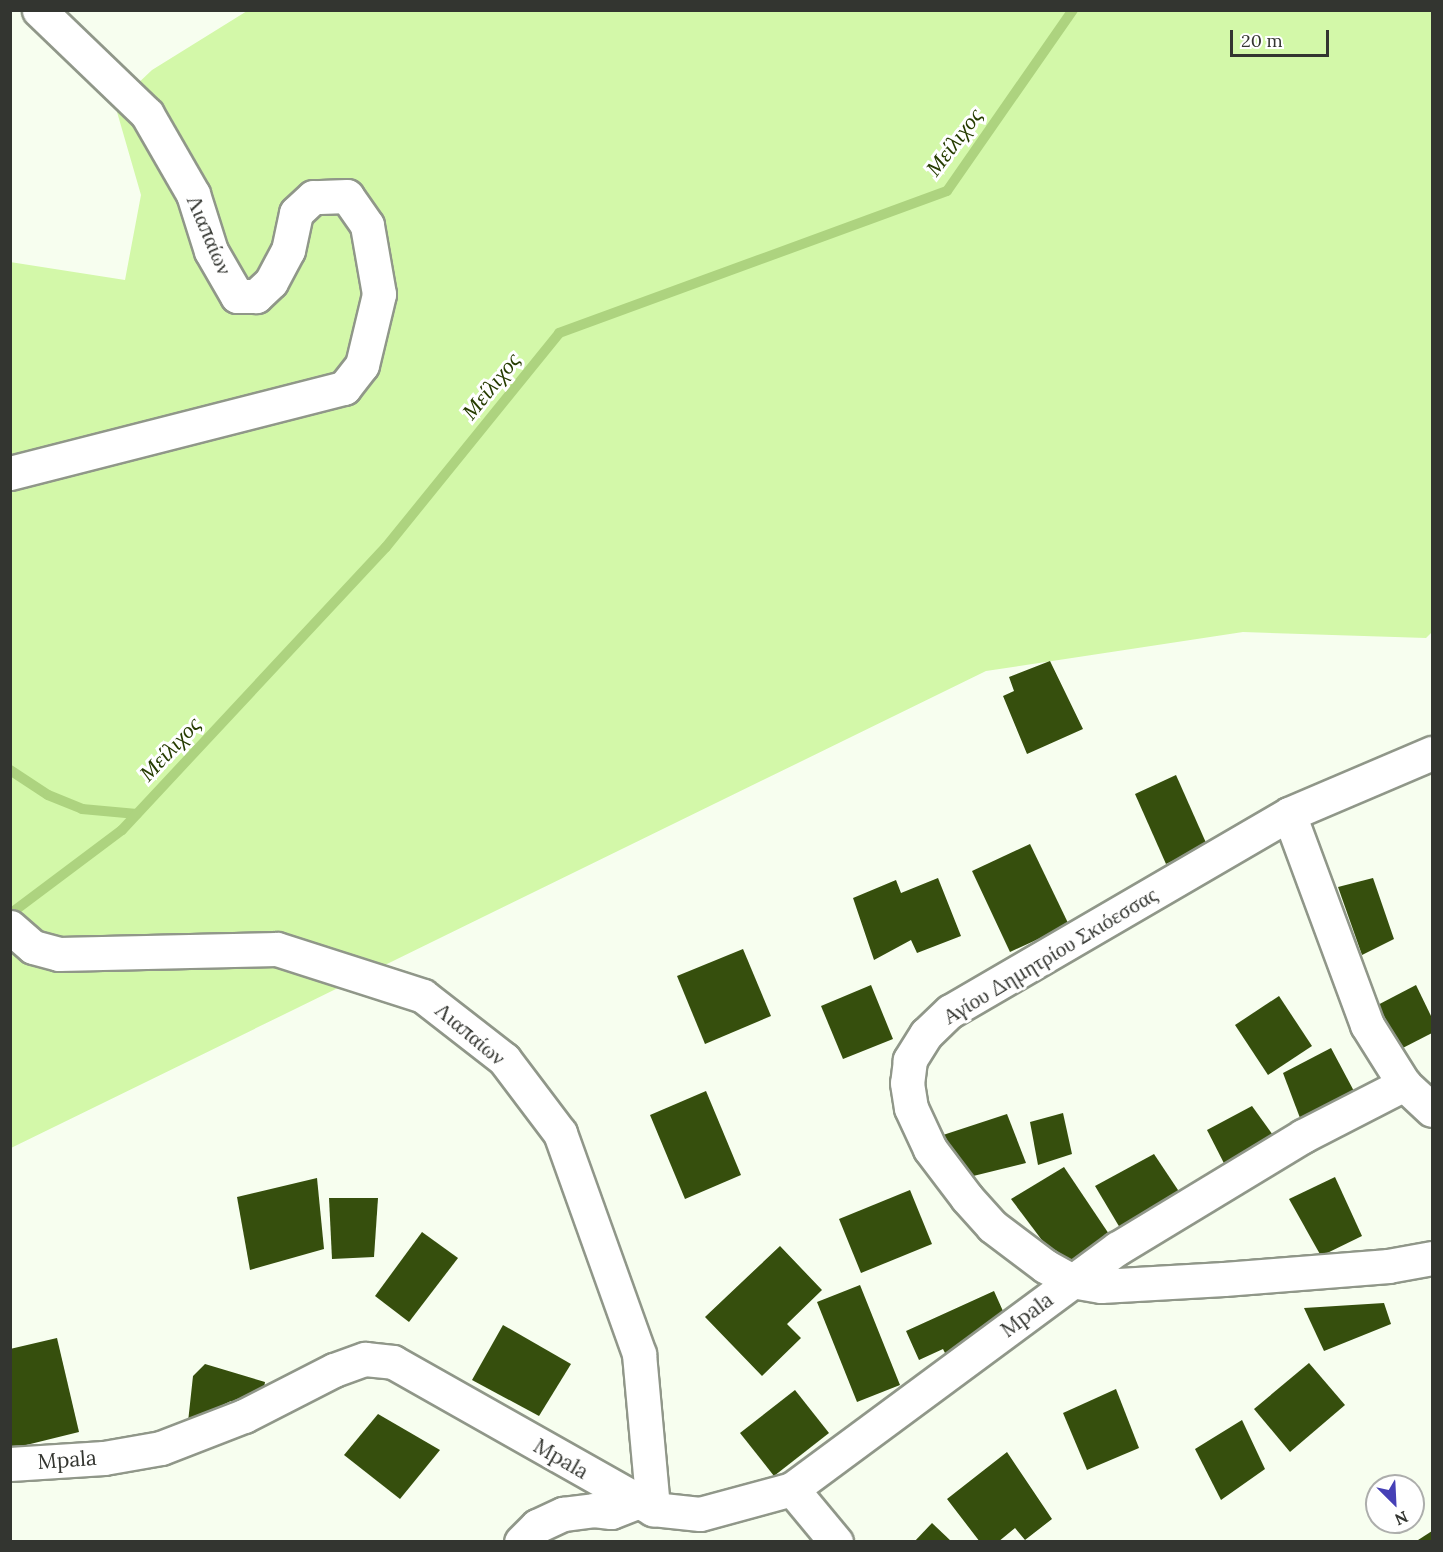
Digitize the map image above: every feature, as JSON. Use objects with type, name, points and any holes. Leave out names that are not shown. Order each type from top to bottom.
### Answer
[{"type":"street","name":"Λιαπαίων","points":[[10,473],[344,388],[362,365],[379,294],[367,225],[347,196],[313,197],[296,213],[288,250],[272,282],[256,296],[237,296],[211,251],[193,194],[147,114],[39,10]]},
{"type":"street","name":"Αγίου Δημητρίου Σκιόεσσας","points":[[1432,753],[1289,814],[950,1011],[926,1034],[910,1060],[907,1083],[911,1108],[930,1149],[954,1183],[992,1227],[1045,1266],[1072,1281],[1094,1286],[1224,1279],[1388,1266],[1432,1258]]},
{"type":"street","points":[[1289,814],[1367,1025],[1404,1084],[1432,1110]]},
{"type":"street","name":"Λιαπαίων","points":[[13,930],[33,947],[59,954],[277,949],[423,996],[504,1059],[560,1133],[639,1354],[645,1506]]},
{"type":"street","name":"Mpala","points":[[10,1464],[104,1458],[161,1448],[244,1416],[334,1370],[365,1359],[393,1362],[645,1506],[700,1514],[792,1489],[1118,1248],[1303,1136],[1404,1084]]},
{"type":"street","points":[[792,1489],[836,1542]]},
{"type":"street","points":[[521,1542],[537,1526],[563,1514],[594,1510],[611,1512],[645,1506]]},
{"type":"green space","points":[[247,11],[1432,11],[1432,632],[1426,638],[1243,632],[986,671],[11,1148],[10,262],[125,280],[141,195],[115,105],[152,70]]},
{"type":"building","points":[[1050,661],[1083,729],[1027,754],[1003,696],[1014,691],[1009,677]]},
{"type":"building","points":[[1176,775],[1207,845],[1166,864],[1135,794]]},
{"type":"building","points":[[1030,844],[1069,925],[1010,952],[972,871]]},
{"type":"building","points":[[938,878],[961,936],[917,953],[911,940],[874,960],[853,898],[896,880],[901,893]]},
{"type":"building","points":[[1373,878],[1394,939],[1362,955],[1338,887]]},
{"type":"building","points":[[743,949],[771,1016],[705,1044],[677,976]]},
{"type":"building","points":[[871,985],[893,1039],[843,1059],[821,1006]]},
{"type":"building","points":[[1416,985],[1432,1018],[1432,1033],[1393,1053],[1370,1009]]},
{"type":"building","points":[[1279,996],[1312,1046],[1268,1075],[1235,1025]]},
{"type":"building","points":[[1331,1048],[1355,1093],[1300,1118],[1283,1073]]},
{"type":"building","points":[[706,1091],[741,1175],[685,1199],[650,1115]]},
{"type":"building","points":[[1252,1106],[1280,1145],[1231,1177],[1207,1130]]},
{"type":"building","points":[[1063,1113],[1072,1154],[1038,1165],[1030,1122]]},
{"type":"building","points":[[1007,1114],[1026,1163],[961,1179],[940,1136]]},
{"type":"building","points":[[1154,1154],[1188,1205],[1126,1238],[1095,1186]]},
{"type":"building","points":[[1064,1167],[1115,1243],[1069,1276],[1011,1199]]},
{"type":"building","points":[[1335,1177],[1362,1236],[1321,1256],[1289,1199]]},
{"type":"building","points":[[317,1178],[324,1249],[250,1270],[237,1197]]},
{"type":"building","points":[[910,1190],[932,1244],[861,1273],[839,1219]]},
{"type":"building","points":[[329,1198],[378,1198],[374,1257],[332,1259]]},
{"type":"building","points":[[422,1232],[458,1258],[409,1322],[375,1296]]},
{"type":"building","points":[[780,1246],[822,1290],[787,1324],[801,1338],[762,1376],[705,1317]]},
{"type":"building","points":[[860,1285],[900,1385],[857,1402],[817,1302]]},
{"type":"building","points":[[994,1291],[1007,1320],[968,1337],[972,1346],[947,1357],[943,1349],[919,1360],[906,1331]]},
{"type":"building","points":[[1384,1303],[1391,1324],[1324,1351],[1304,1308]]},
{"type":"building","points":[[503,1325],[571,1364],[539,1416],[472,1380]]},
{"type":"building","points":[[57,1338],[79,1432],[10,1449],[10,1349]]},
{"type":"building","points":[[1309,1363],[1345,1405],[1290,1452],[1254,1409]]},
{"type":"building","points":[[205,1364],[265,1382],[262,1400],[238,1413],[231,1401],[188,1422],[193,1376]]},
{"type":"building","points":[[1116,1389],[1139,1448],[1087,1470],[1063,1413]]},
{"type":"building","points":[[795,1390],[829,1433],[774,1476],[740,1433]]},
{"type":"building","points":[[378,1414],[440,1450],[400,1499],[344,1455]]},
{"type":"building","points":[[1242,1420],[1265,1469],[1221,1500],[1195,1449]]},
{"type":"building","points":[[1007,1452],[1052,1519],[1025,1540],[1015,1528],[998,1542],[980,1542],[947,1499]]},
{"type":"building","points":[[932,1523],[952,1542],[914,1542]]},
{"type":"building","points":[[1432,1531],[1432,1542],[1415,1542]]},
{"type":"waterway","name":"Μείλιχος","points":[[10,914],[122,830],[386,547],[559,333],[947,191],[1073,10]]},
{"type":"waterway","points":[[10,770],[48,795],[82,809],[137,814]]}]
